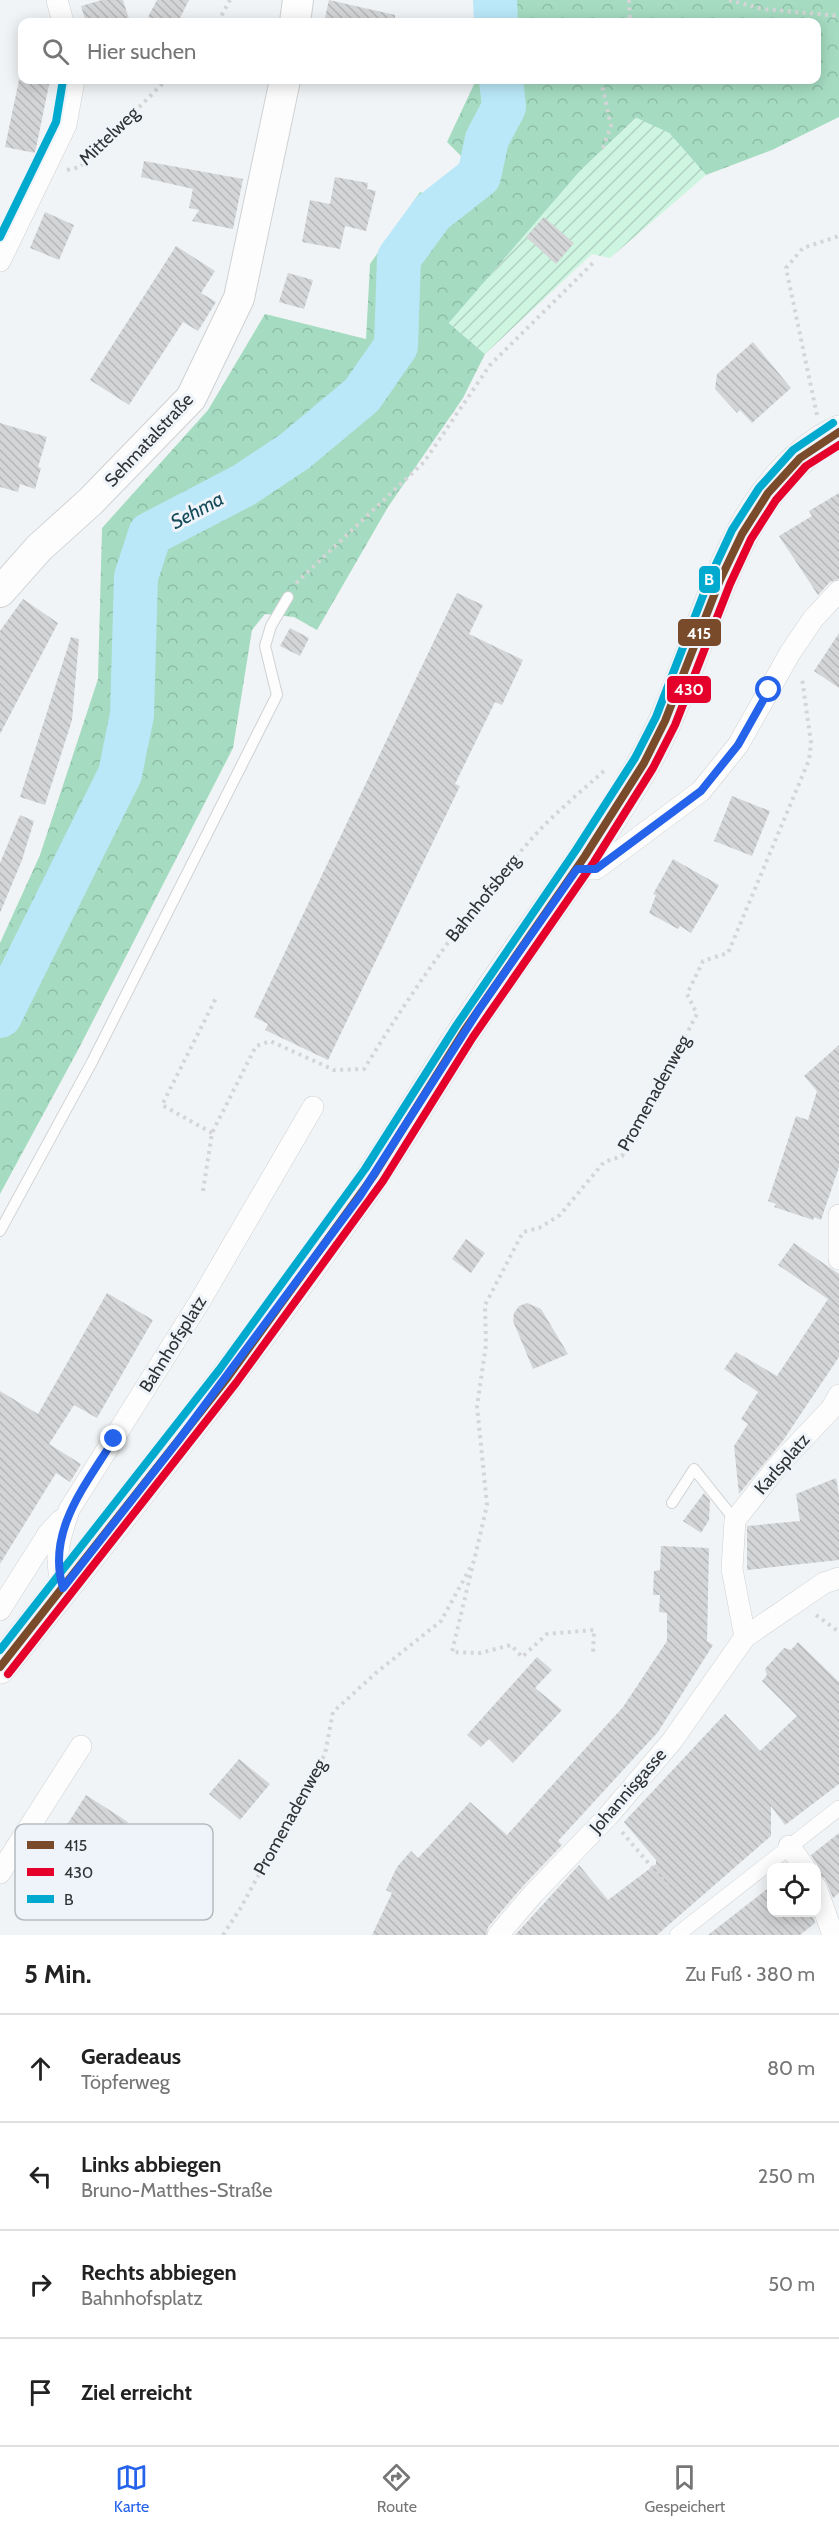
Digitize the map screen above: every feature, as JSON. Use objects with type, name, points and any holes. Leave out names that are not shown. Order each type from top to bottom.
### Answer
[{"type":"main road","points":[[296,18],[298,0]]},
{"type":"main road","name":"Sehmatalstraße","points":[[0,592],[39,548],[91,501],[191,398],[239,298],[284,84]]},
{"type":"main road","points":[[0,1667],[185,1432],[360,1196],[480,1008],[612,818],[750,516],[792,464],[833,435]]},
{"type":"street","points":[[57,0],[62,18]]},
{"type":"street","points":[[0,261],[66,125],[73,84]]},
{"type":"street","points":[[577,869],[596,869],[701,791],[738,745],[790,653],[813,619],[839,591]]},
{"type":"street","name":"Bahnhofsplatz","points":[[63,1588],[57,1568],[57,1559],[59,1542],[69,1510],[200,1301],[314,1107]]},
{"type":"street","points":[[839,1215],[839,1259]]},
{"type":"street","name":"Karlsplatz","points":[[735,1520],[781,1462],[836,1403]]},
{"type":"street","points":[[0,1610],[48,1534],[69,1510]]},
{"type":"street","points":[[735,1520],[732,1569],[746,1637]]},
{"type":"street","name":"Johannisgasse","points":[[498,1935],[533,1894],[609,1816],[672,1741],[746,1637],[824,1584],[839,1578]]},
{"type":"street","points":[[31,1824],[81,1746]]},
{"type":"street","points":[[677,1935],[839,1808]]},
{"type":"street","points":[[789,1846],[801,1863]]},
{"type":"street","points":[[0,1873],[15,1849]]},
{"type":"street","points":[[821,1901],[833,1935]]},
{"type":"lane","points":[[0,1231],[93,1062],[278,695],[265,646],[271,626],[288,597]]},
{"type":"lane","points":[[672,1503],[694,1469],[735,1520]]},
{"type":"path","points":[[220,18],[230,0]]},
{"type":"path","points":[[629,0],[630,18]]},
{"type":"path","points":[[729,0],[763,9],[839,16]]},
{"type":"path","name":"Mittelweg","points":[[43,175],[80,167],[162,84]]},
{"type":"path","points":[[602,84],[611,126],[602,150]]},
{"type":"path","points":[[833,435],[818,416],[786,268],[803,248],[839,236]]},
{"type":"path","points":[[288,597],[300,576],[424,462],[490,365],[594,262]]},
{"type":"path","name":"Promenadenweg","points":[[223,1935],[240,1909],[325,1754],[333,1712],[376,1672],[441,1622],[474,1561],[487,1505],[477,1406],[486,1345],[485,1305],[523,1232],[538,1228],[560,1215],[604,1162],[622,1156],[697,1014],[687,994],[703,961],[728,954],[809,760],[811,743],[800,667],[790,653]]},
{"type":"path","name":"Bahnhofsberg","points":[[212,1132],[256,1046],[270,1041],[334,1070],[364,1069],[413,989],[467,914],[538,832],[646,743]]},
{"type":"path","points":[[203,1191],[212,1132],[162,1105],[216,998]]},
{"type":"path","points":[[474,1561],[452,1652],[480,1653],[511,1645],[522,1657],[547,1634],[594,1630],[593,1655]]},
{"type":"path","points":[[798,1602],[839,1632]]},
{"type":"path","points":[[624,1834],[686,1907]]},
{"type":"green space","points":[[481,0],[839,0],[839,117],[772,150],[706,175],[669,133],[636,118],[581,170],[449,323],[485,354],[463,398],[388,507],[317,630],[294,617],[265,614],[252,630],[233,748],[78,1050],[0,1194],[0,943],[40,855],[98,679],[102,528],[208,410],[265,314],[366,339],[370,264],[420,192],[462,208],[488,183],[447,142],[474,84],[821,84],[821,18],[480,18]]},
{"type":"green space","points":[[637,118],[669,133],[706,175],[610,258],[592,254],[485,354],[449,323],[581,170]]},
{"type":"building","points":[[102,0],[123,0],[129,18],[85,18],[81,6]]},
{"type":"building","points":[[157,0],[189,0],[180,18],[148,17]]},
{"type":"building","points":[[329,0],[395,15],[395,18],[325,18]]},
{"type":"building","points":[[18,84],[49,84],[35,153],[5,147]]},
{"type":"building","points":[[144,161],[243,179],[233,229],[192,221],[199,210],[189,208],[193,189],[141,177]]},
{"type":"building","points":[[335,177],[368,183],[367,189],[376,191],[366,231],[345,226],[340,249],[302,242],[310,200],[330,204]]},
{"type":"building","points":[[45,212],[74,225],[59,260],[30,248]]},
{"type":"building","points":[[544,217],[574,243],[556,264],[526,237]]},
{"type":"building","points":[[176,246],[215,271],[201,293],[216,302],[198,331],[183,322],[129,405],[90,380]]},
{"type":"building","points":[[288,273],[313,280],[304,309],[279,302]]},
{"type":"building","points":[[753,342],[791,388],[752,423],[740,410],[737,413],[715,389],[717,374]]},
{"type":"building","points":[[0,423],[47,437],[38,467],[41,468],[35,489],[20,484],[18,492],[0,487]]},
{"type":"building","points":[[839,493],[839,579],[830,582],[818,595],[779,536],[812,516],[809,511]]},
{"type":"building","points":[[457,593],[483,605],[469,634],[523,660],[502,705],[495,702],[455,784],[460,786],[328,1060],[265,1030],[268,1024],[254,1017]]},
{"type":"building","points":[[23,599],[58,623],[0,734],[0,631]]},
{"type":"building","points":[[290,628],[309,638],[300,656],[280,646]]},
{"type":"building","points":[[839,633],[839,688],[814,671]]},
{"type":"building","points":[[71,637],[79,639],[72,720],[45,805],[20,797]]},
{"type":"building","points":[[732,796],[770,811],[752,856],[714,841]]},
{"type":"building","points":[[20,815],[34,821],[22,860],[0,913],[0,863]]},
{"type":"building","points":[[673,859],[719,885],[691,933],[680,926],[678,929],[649,913],[656,895],[653,894]]},
{"type":"building","points":[[839,1045],[839,1167],[821,1220],[814,1217],[813,1220],[774,1207],[776,1204],[768,1201],[796,1116],[808,1120],[817,1091],[804,1076]]},
{"type":"building","points":[[466,1239],[485,1253],[471,1273],[452,1259]]},
{"type":"building","points":[[794,1243],[839,1274],[839,1357],[782,1442],[739,1494],[734,1446],[748,1424],[741,1419],[758,1392],[724,1369],[736,1352],[777,1376],[828,1299],[778,1265]]},
{"type":"building","points":[[107,1293],[153,1320],[97,1418],[74,1405],[49,1444],[81,1464],[70,1482],[56,1473],[0,1564],[0,1391],[38,1414]]},
{"type":"building","points":[[527,1303],[541,1309],[568,1354],[533,1369],[513,1321],[514,1313],[519,1306]]},
{"type":"building","points":[[836,1478],[839,1496],[839,1560],[747,1570],[747,1526],[800,1521],[796,1494]]},
{"type":"building","points":[[704,1493],[710,1500],[709,1520],[701,1533],[683,1521]]},
{"type":"building","points":[[661,1546],[709,1548],[707,1641],[713,1645],[658,1732],[558,1841],[562,1845],[488,1927],[486,1935],[372,1935],[392,1893],[386,1890],[397,1867],[411,1851],[418,1858],[470,1802],[507,1835],[623,1707],[667,1641],[667,1613],[659,1612],[660,1595],[653,1595],[654,1571],[660,1570]]},
{"type":"building","points":[[798,1642],[839,1682],[839,1784],[785,1825],[771,1806],[771,1836],[657,1935],[515,1935],[579,1865],[608,1900],[656,1864],[656,1860],[624,1822],[725,1714],[760,1751],[797,1716],[762,1681],[767,1675],[765,1669],[784,1648],[791,1650]]},
{"type":"building","points":[[537,1657],[552,1670],[535,1688],[562,1710],[513,1763],[489,1739],[481,1747],[467,1735]]},
{"type":"building","points":[[239,1759],[270,1784],[240,1820],[209,1794]]},
{"type":"building","points":[[86,1795],[128,1822],[127,1824],[67,1824]]},
{"type":"building","points":[[839,1833],[839,1893],[833,1898],[825,1878],[821,1877],[821,1863],[816,1863],[811,1855]]},
{"type":"building","points":[[767,1889],[767,1917],[813,1917],[815,1923],[800,1935],[708,1935]]},
{"type":"waterway","name":"Sehma","points":[[495,0],[496,18]]},
{"type":"waterway","name":"Sehma","points":[[0,1016],[120,774],[132,715],[136,577],[150,534],[244,485],[295,451],[362,395],[396,346],[399,258],[432,213],[479,176],[487,139],[504,107],[501,84]]},
{"type":"transit line","name":"B","points":[[0,237],[56,122],[62,84]]},
{"type":"transit line","name":"B","points":[[0,1650],[219,1370],[365,1169],[456,1026],[576,850],[635,758],[656,717],[711,575],[732,530],[759,488],[793,450],[833,423]]},
{"type":"transit line","name":"415","points":[[0,1667],[228,1377],[374,1175],[464,1031],[585,856],[644,763],[665,721],[720,580],[742,534],[768,493],[800,458],[839,432]]},
{"type":"transit line","name":"430","points":[[8,1674],[236,1383],[383,1181],[473,1037],[594,862],[653,768],[675,725],[730,584],[751,539],[776,500],[806,466],[839,445]]},
{"type":"route","points":[[114,1439],[69,1510],[59,1542],[57,1568],[63,1588],[178,1441],[360,1196],[480,1008],[577,869],[596,869],[635,843],[701,791],[738,745],[769,690]]}]
